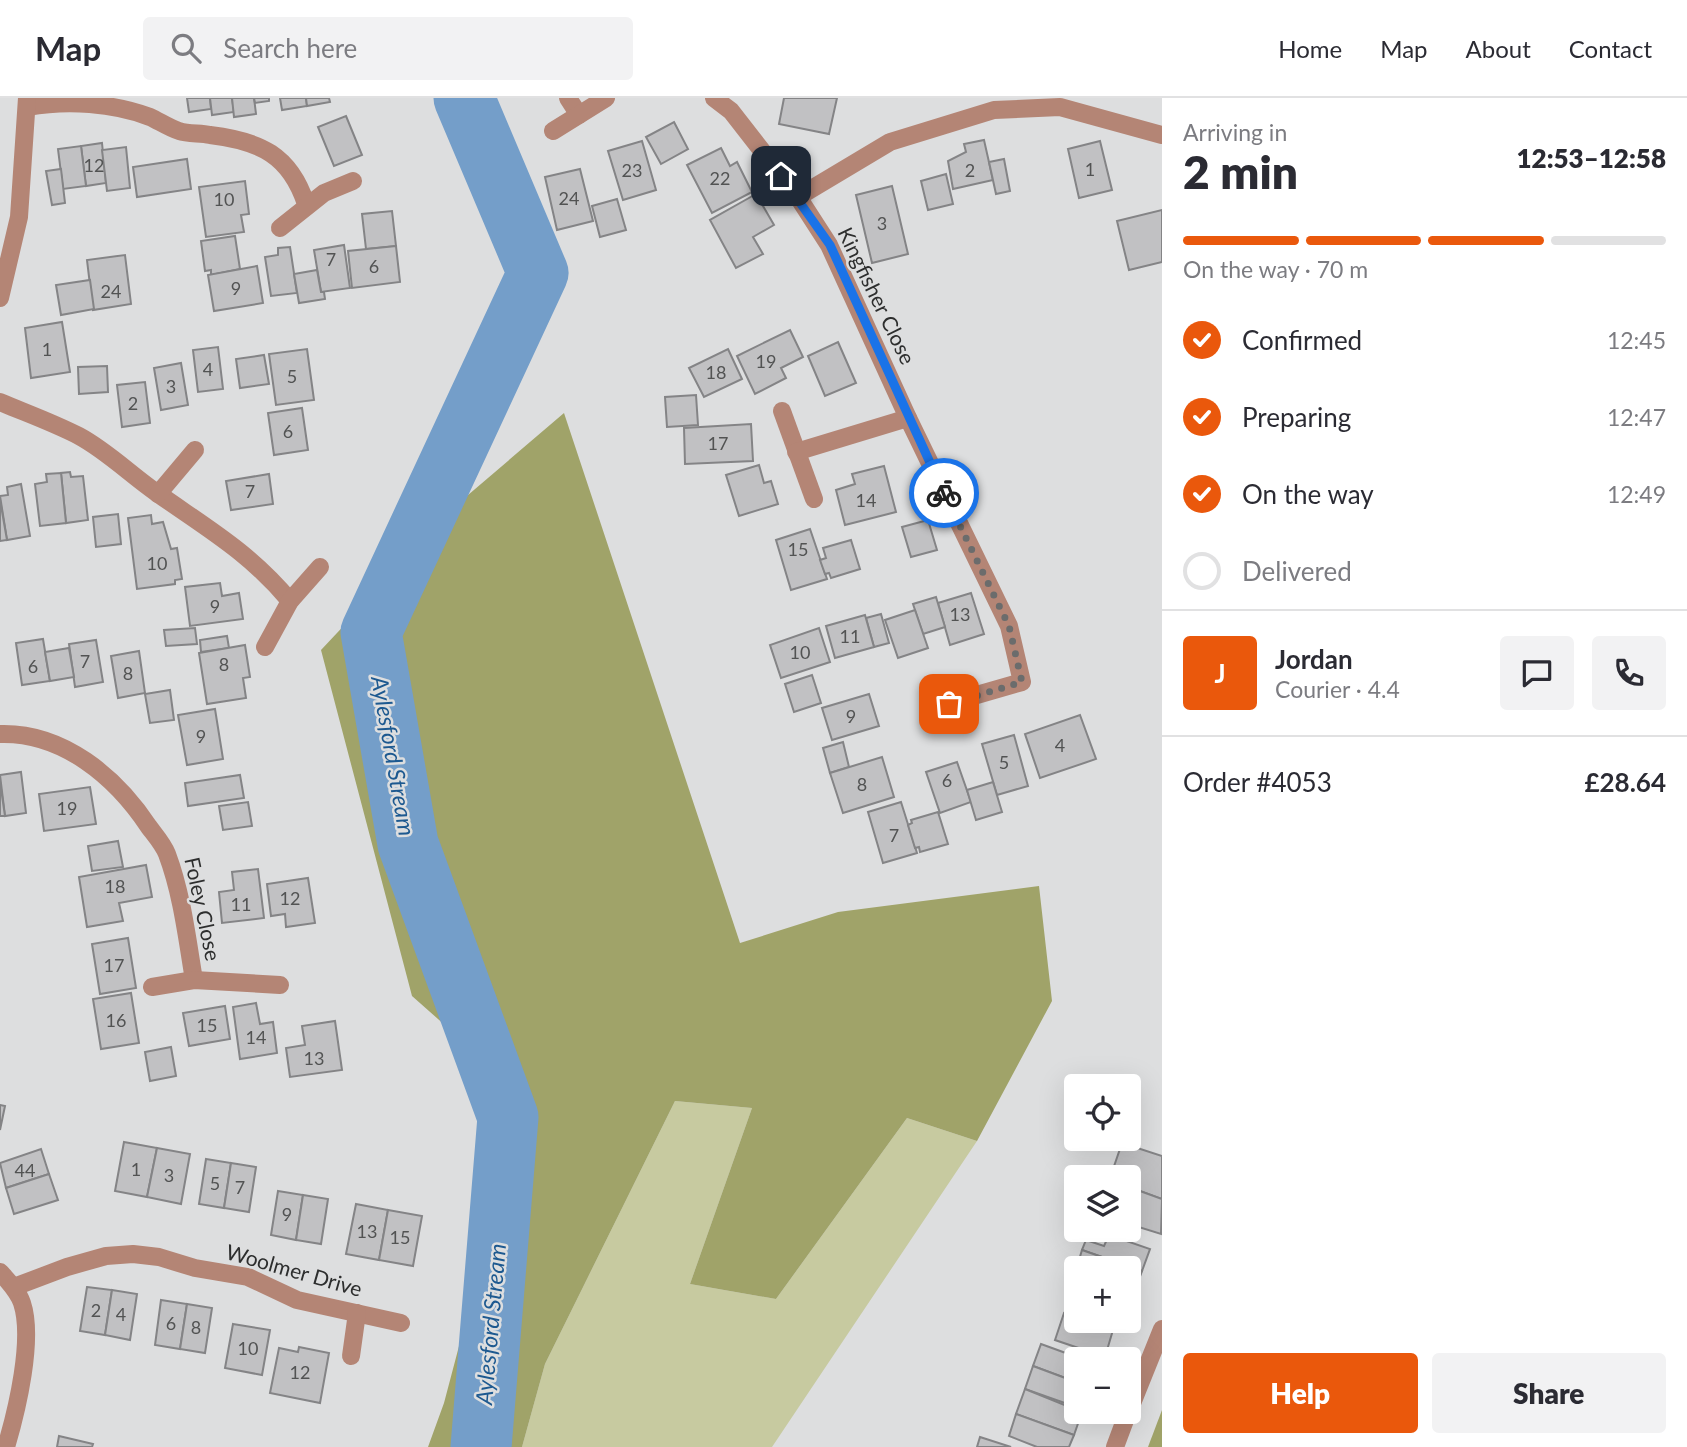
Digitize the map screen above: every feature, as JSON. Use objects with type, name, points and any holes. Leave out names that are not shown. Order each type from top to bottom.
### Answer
[{"type":"street","points":[[568,98],[579,115]]},
{"type":"street","points":[[553,131],[606,98]]},
{"type":"street","name":"Kingfisher Close","points":[[714,98],[731,111],[798,197],[830,245],[908,418],[1009,626],[1022,682],[949,704]]},
{"type":"street","points":[[0,298],[19,217],[27,102],[97,105],[149,117],[179,131],[244,140],[284,161],[299,182],[306,204]]},
{"type":"street","points":[[798,197],[890,142],[994,104],[1060,107],[1162,135]]},
{"type":"street","points":[[280,228],[306,204],[353,181]]},
{"type":"street","points":[[0,401],[80,436],[243,552],[263,569],[290,601]]},
{"type":"street","points":[[782,411],[814,499]]},
{"type":"street","points":[[796,452],[908,418]]},
{"type":"street","points":[[158,494],[195,450]]},
{"type":"street","points":[[265,647],[290,601],[320,566]]},
{"type":"street","name":"Foley Close","points":[[0,734],[50,743],[88,762],[119,787],[137,809],[165,850],[177,884],[194,980]]},
{"type":"street","name":"Foley Close","points":[[152,987],[194,980],[280,985]]},
{"type":"street","name":"Woolmer Drive","points":[[14,1287],[106,1256],[159,1256],[195,1268],[248,1277],[297,1300],[401,1323]]},
{"type":"street","points":[[0,1272],[14,1287],[22,1302],[25,1342],[6,1447]]},
{"type":"street","points":[[351,1356],[357,1313]]},
{"type":"street","points":[[1141,1382],[1162,1329]]},
{"type":"street","points":[[1115,1447],[1124,1424]]},
{"type":"green space","points":[[564,413],[740,943],[838,912],[1039,886],[1052,1001],[977,1141],[907,1118],[776,1299],[690,1284],[752,1108],[675,1101],[545,1364],[522,1447],[428,1447],[444,1403],[525,1096],[412,996],[321,650],[461,501]]},
{"type":"green space","points":[[675,1101],[752,1108],[690,1284],[776,1299],[907,1118],[977,1141],[772,1447],[522,1447],[545,1364]]},
{"type":"green space","points":[[1162,1410],[1162,1447],[1148,1447]]},
{"type":"building","points":[[187,98],[210,98],[211,109],[189,112]]},
{"type":"building","points":[[210,98],[232,98],[234,112],[212,115]]},
{"type":"building","points":[[232,98],[254,98],[256,114],[234,117]]},
{"type":"building","points":[[254,98],[269,98],[269,101],[255,103]]},
{"type":"building","points":[[280,98],[306,98],[307,106],[282,110]]},
{"type":"building","points":[[306,98],[329,98],[330,102],[307,106]]},
{"type":"building","points":[[784,98],[837,98],[829,134],[779,124]]},
{"type":"building","points":[[346,116],[362,155],[334,166],[318,127]]},
{"type":"building","points":[[674,122],[688,149],[661,164],[646,137]]},
{"type":"building","points":[[984,140],[993,180],[953,189],[948,161],[966,152],[964,144]]},
{"type":"building","points":[[642,141],[656,190],[623,200],[608,151]]},
{"type":"building","points":[[1100,141],[1112,190],[1079,198],[1068,149]]},
{"type":"building","points":[[102,143],[106,183],[86,186],[81,146]]},
{"type":"building","points":[[81,146],[86,186],[63,189],[58,149]]},
{"type":"building","points":[[126,147],[130,188],[107,191],[102,150]]},
{"type":"building","points":[[721,148],[730,166],[737,162],[752,192],[712,213],[687,165]]},
{"type":"building","points":[[187,159],[191,189],[137,197],[133,167]]},
{"type":"building","points":[[1004,159],[1010,191],[996,194],[989,162]]},
{"type":"building","points":[[61,169],[65,203],[52,205],[46,171]]},
{"type":"building","points":[[580,169],[593,221],[557,230],[545,177]]},
{"type":"building","points":[[946,174],[953,204],[928,210],[921,181]]},
{"type":"building","points":[[245,181],[249,214],[241,215],[244,232],[206,237],[199,187]]},
{"type":"building","points":[[892,186],[908,254],[872,263],[856,195]]},
{"type":"building","points":[[756,194],[774,225],[753,237],[763,254],[736,268],[710,220]]},
{"type":"building","points":[[617,199],[626,230],[600,237],[592,206]]},
{"type":"building","points":[[1162,210],[1162,262],[1129,270],[1117,221]]},
{"type":"building","points":[[392,211],[396,246],[366,249],[362,214]]},
{"type":"building","points":[[235,236],[240,269],[211,275],[211,270],[205,271],[201,241]]},
{"type":"building","points":[[344,245],[350,288],[321,292],[314,250]]},
{"type":"building","points":[[396,246],[400,282],[352,288],[348,251]]},
{"type":"building","points":[[290,247],[297,293],[271,296],[265,257],[278,255],[278,248]]},
{"type":"building","points":[[125,255],[131,304],[93,310],[87,260]]},
{"type":"building","points":[[257,266],[263,303],[214,311],[208,275]]},
{"type":"building","points":[[317,270],[325,299],[299,303],[294,274]]},
{"type":"building","points":[[90,280],[94,309],[61,315],[56,285]]},
{"type":"building","points":[[62,322],[70,372],[31,378],[25,328]]},
{"type":"building","points":[[790,330],[803,357],[781,368],[786,378],[755,394],[737,356]]},
{"type":"building","points":[[838,342],[856,383],[825,396],[808,356]]},
{"type":"building","points":[[218,347],[223,389],[198,392],[193,350]]},
{"type":"building","points":[[307,349],[314,400],[276,405],[269,354]]},
{"type":"building","points":[[728,349],[742,379],[704,397],[689,368]]},
{"type":"building","points":[[264,355],[269,384],[240,388],[236,359]]},
{"type":"building","points":[[181,363],[188,405],[161,410],[154,368]]},
{"type":"building","points":[[107,366],[108,392],[79,394],[78,367]]},
{"type":"building","points":[[145,382],[150,423],[122,427],[117,385]]},
{"type":"building","points":[[696,395],[698,425],[667,427],[665,397]]},
{"type":"building","points":[[302,408],[308,450],[274,455],[268,413]]},
{"type":"building","points":[[751,424],[753,461],[685,464],[684,428]]},
{"type":"building","points":[[759,465],[764,483],[771,481],[778,504],[739,516],[726,475]]},
{"type":"building","points":[[884,466],[896,512],[845,525],[836,490],[855,484],[852,474]]},
{"type":"building","points":[[70,472],[71,477],[83,476],[88,520],[66,523],[61,473]]},
{"type":"building","points":[[61,473],[66,523],[40,526],[35,484],[47,482],[46,474]]},
{"type":"building","points":[[269,474],[273,504],[231,510],[226,481]]},
{"type":"building","points":[[21,484],[30,536],[7,540],[0,496],[8,495],[7,487]]},
{"type":"building","points":[[0,500],[7,540],[0,541]]},
{"type":"building","points":[[118,514],[121,544],[96,547],[93,517]]},
{"type":"building","points":[[151,515],[152,524],[163,522],[171,549],[177,548],[182,579],[175,580],[175,584],[137,589],[128,518]]},
{"type":"building","points":[[928,520],[937,550],[911,557],[902,527]]},
{"type":"building","points":[[810,529],[827,579],[791,590],[776,540]]},
{"type":"building","points":[[851,540],[860,569],[831,578],[829,573],[825,574],[820,560],[826,558],[823,548]]},
{"type":"building","points":[[220,583],[222,596],[239,593],[243,619],[190,626],[185,587]]},
{"type":"building","points":[[971,593],[984,634],[950,645],[938,603]]},
{"type":"building","points":[[936,597],[945,627],[923,634],[913,604]]},
{"type":"building","points":[[915,610],[928,648],[898,658],[885,620]]},
{"type":"building","points":[[881,614],[889,643],[874,647],[866,618]]},
{"type":"building","points":[[865,615],[874,647],[835,658],[826,626]]},
{"type":"building","points":[[195,628],[197,644],[166,646],[164,630]]},
{"type":"building","points":[[819,628],[830,662],[781,678],[770,645]]},
{"type":"building","points":[[227,636],[229,648],[201,652],[200,640]]},
{"type":"building","points":[[43,639],[50,681],[22,685],[16,643]]},
{"type":"building","points":[[96,640],[103,682],[75,687],[69,644]]},
{"type":"building","points":[[245,645],[250,677],[243,678],[246,698],[207,704],[199,653]]},
{"type":"building","points":[[69,648],[74,677],[50,681],[45,652]]},
{"type":"building","points":[[139,651],[145,693],[118,698],[111,656]]},
{"type":"building","points":[[812,675],[821,703],[794,712],[785,684]]},
{"type":"building","points":[[170,690],[174,720],[150,723],[145,694]]},
{"type":"building","points":[[869,694],[879,726],[832,740],[822,708]]},
{"type":"building","points":[[215,709],[223,759],[187,765],[178,715]]},
{"type":"building","points":[[1080,715],[1096,759],[1040,778],[1025,734]]},
{"type":"building","points":[[1014,735],[1028,786],[997,795],[982,744]]},
{"type":"building","points":[[843,742],[849,767],[830,773],[823,748]]},
{"type":"building","points":[[882,757],[894,797],[843,813],[830,773]]},
{"type":"building","points":[[957,762],[971,802],[940,813],[926,772]]},
{"type":"building","points":[[21,772],[26,813],[5,816],[0,775]]},
{"type":"building","points":[[240,775],[244,798],[188,806],[185,783]]},
{"type":"building","points":[[0,782],[5,816],[0,816]]},
{"type":"building","points":[[993,782],[1002,812],[976,820],[967,790]]},
{"type":"building","points":[[90,787],[96,824],[44,831],[39,794]]},
{"type":"building","points":[[248,802],[252,826],[223,830],[219,806]]},
{"type":"building","points":[[901,802],[917,853],[883,863],[868,812]]},
{"type":"building","points":[[938,812],[948,844],[920,852],[919,847],[915,848],[908,825],[912,823],[911,820]]},
{"type":"building","points":[[118,841],[123,867],[92,871],[88,846]]},
{"type":"building","points":[[146,865],[152,897],[119,903],[123,921],[87,927],[79,877]]},
{"type":"building","points":[[258,869],[264,918],[222,923],[219,892],[234,890],[232,872]]},
{"type":"building","points":[[308,878],[315,923],[286,927],[285,914],[271,916],[267,884]]},
{"type":"building","points":[[128,938],[136,988],[100,994],[92,944]]},
{"type":"building","points":[[131,993],[139,1043],[101,1049],[93,999]]},
{"type":"building","points":[[256,1003],[260,1024],[273,1022],[277,1053],[240,1059],[233,1007]]},
{"type":"building","points":[[225,1006],[230,1039],[189,1046],[183,1013]]},
{"type":"building","points":[[335,1021],[342,1070],[290,1077],[286,1048],[305,1045],[302,1026]]},
{"type":"building","points":[[171,1047],[176,1076],[150,1081],[145,1052]]},
{"type":"building","points":[[0,1105],[5,1106],[0,1130]]},
{"type":"building","points":[[124,1142],[157,1148],[147,1197],[115,1191]]},
{"type":"building","points":[[157,1148],[190,1154],[181,1204],[147,1197]]},
{"type":"building","points":[[41,1149],[49,1174],[6,1188],[0,1163]]},
{"type":"building","points":[[1141,1149],[1162,1156],[1162,1199],[1141,1191],[1141,1165],[1114,1165],[1119,1151]]},
{"type":"building","points":[[206,1159],[231,1163],[224,1208],[199,1204]]},
{"type":"building","points":[[231,1163],[256,1167],[249,1212],[224,1208]]},
{"type":"building","points":[[49,1174],[58,1200],[14,1214],[6,1188]]},
{"type":"building","points":[[278,1191],[303,1195],[296,1240],[271,1235]]},
{"type":"building","points":[[1141,1191],[1162,1199],[1161,1234],[1141,1228]]},
{"type":"building","points":[[303,1195],[328,1199],[321,1244],[296,1240]]},
{"type":"building","points":[[356,1204],[388,1210],[379,1260],[346,1254]]},
{"type":"building","points":[[388,1210],[422,1216],[413,1266],[379,1260]]},
{"type":"building","points":[[1085,1242],[1104,1246],[1106,1242],[1130,1242],[1150,1249],[1142,1271],[1141,1256],[1099,1256],[1082,1250]]},
{"type":"building","points":[[1082,1250],[1099,1256],[1080,1256]]},
{"type":"building","points":[[87,1287],[112,1290],[105,1335],[80,1331]]},
{"type":"building","points":[[112,1290],[137,1294],[130,1340],[105,1335]]},
{"type":"building","points":[[161,1300],[187,1304],[180,1349],[155,1345]]},
{"type":"building","points":[[187,1304],[212,1308],[205,1353],[180,1349]]},
{"type":"building","points":[[1064,1313],[1064,1333],[1112,1333],[1108,1347],[1076,1347],[1055,1340]]},
{"type":"building","points":[[233,1324],[270,1330],[262,1375],[225,1368]]},
{"type":"building","points":[[1041,1344],[1064,1352],[1064,1378],[1033,1366]]},
{"type":"building","points":[[299,1347],[329,1353],[320,1403],[270,1393],[279,1348],[298,1352]]},
{"type":"building","points":[[1033,1366],[1064,1378],[1064,1403],[1025,1389]]},
{"type":"building","points":[[1025,1389],[1064,1405],[1064,1424],[1078,1424],[1074,1435],[1016,1414]]},
{"type":"building","points":[[1016,1414],[1074,1435],[1069,1447],[1037,1447],[1009,1436]]},
{"type":"building","points":[[59,1436],[93,1444],[92,1447],[57,1447]]},
{"type":"building","points":[[980,1437],[1011,1447],[977,1447]]},
{"type":"waterway","name":"Aylesford Stream","points":[[464,98],[538,273],[371,632],[408,844],[508,1117],[481,1447]]},
{"type":"way so far","points":[[944,493],[1009,626],[1022,682],[949,704]]},
{"type":"route","points":[[781,176],[830,245],[944,493]]}]
